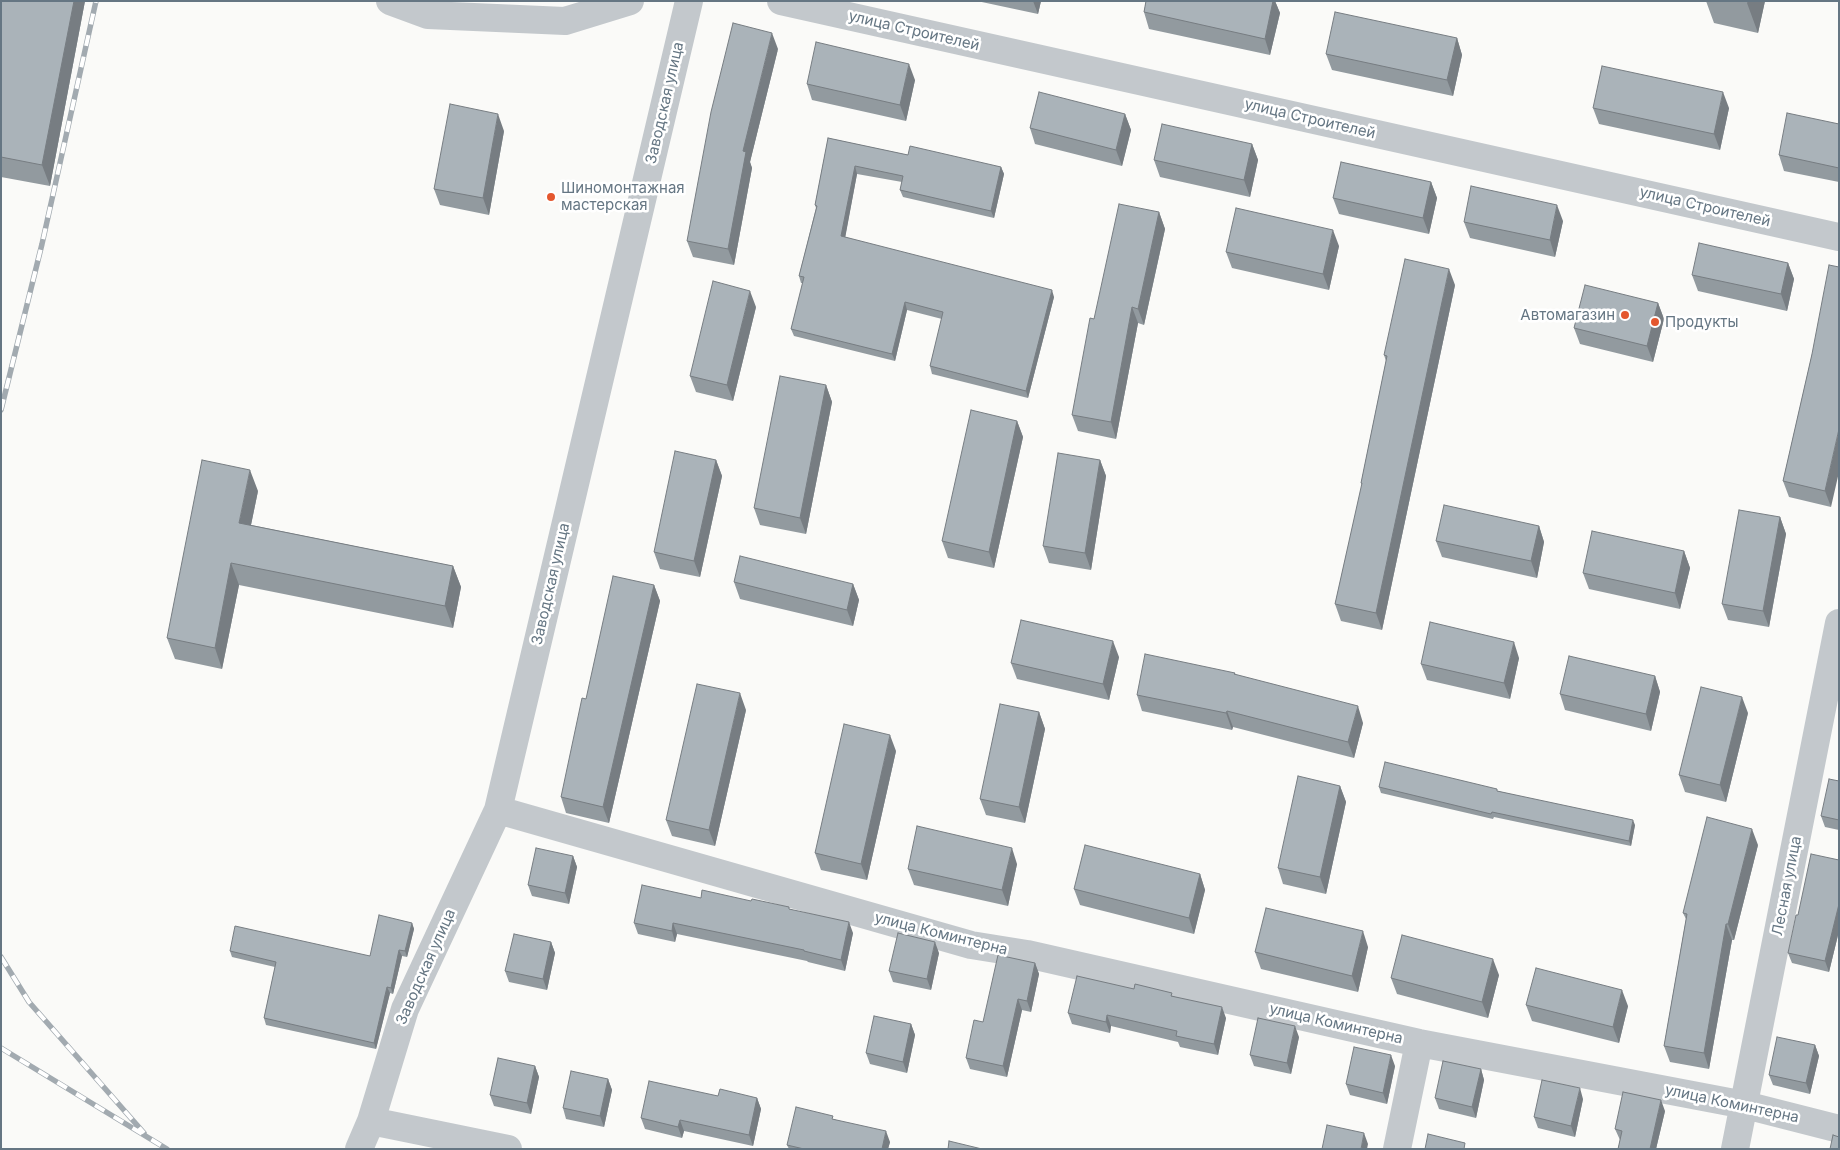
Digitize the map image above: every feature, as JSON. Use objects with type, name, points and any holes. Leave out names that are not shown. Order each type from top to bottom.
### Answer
[{"type":"street","points":[[390,1],[428,15],[565,21],[630,1]]},
{"type":"street","name":"Заводская улица","points":[[358,1149],[371,1121],[405,1009],[498,810],[689,1]]},
{"type":"street","name":"улица Строителей","points":[[780,1],[1839,237]]},
{"type":"street","name":"Лесная улица","points":[[1735,1149],[1839,623]]},
{"type":"street","name":"улица Коминтерна","points":[[498,810],[971,945],[1027,954],[1419,1043],[1744,1105],[1839,1129]]},
{"type":"street","name":"улица Коминтерна","points":[[1397,1149],[1419,1043]]},
{"type":"street","points":[[371,1121],[508,1149]]},
{"type":"building","points":[[1,1],[74,1],[42,165],[1,157]]},
{"type":"building","points":[[1146,1],[1273,1],[1265,39],[1144,12]]},
{"type":"building","points":[[1335,12],[1457,38],[1447,80],[1326,54]]},
{"type":"building","points":[[733,23],[772,33],[743,151],[746,152],[728,249],[687,241],[711,112]]},
{"type":"building","points":[[816,42],[909,64],[900,105],[807,84]]},
{"type":"building","points":[[1602,66],[1723,92],[1714,134],[1593,108]]},
{"type":"building","points":[[1039,92],[1125,114],[1116,150],[1030,128]]},
{"type":"building","points":[[450,104],[498,114],[483,198],[434,189]]},
{"type":"building","points":[[1787,113],[1839,124],[1839,168],[1779,155]]},
{"type":"building","points":[[1162,124],[1252,144],[1244,180],[1154,160]]},
{"type":"building","points":[[828,138],[908,155],[910,146],[1001,167],[991,211],[900,190],[903,176],[855,166],[841,236],[1052,290],[1026,391],[930,366],[943,312],[905,302],[892,354],[791,329],[804,277],[799,276],[817,206],[815,205]]},
{"type":"building","points":[[1341,162],[1431,182],[1423,218],[1333,198]]},
{"type":"building","points":[[1471,186],[1557,205],[1550,240],[1464,222]]},
{"type":"building","points":[[1119,204],[1159,212],[1138,309],[1132,307],[1111,422],[1072,415],[1090,318],[1094,319]]},
{"type":"building","points":[[1236,208],[1333,230],[1323,274],[1226,252]]},
{"type":"building","points":[[1699,243],[1788,263],[1781,294],[1692,275]]},
{"type":"building","points":[[1405,259],[1449,269],[1376,613],[1335,604],[1362,483],[1387,356],[1384,355]]},
{"type":"building","points":[[1829,265],[1839,267],[1839,429],[1825,491],[1783,481],[1812,354]]},
{"type":"building","points":[[713,281],[750,291],[727,385],[690,376]]},
{"type":"building","points":[[1585,285],[1658,303],[1647,346],[1574,328]]},
{"type":"building","points":[[780,376],[826,385],[800,518],[754,508]]},
{"type":"building","points":[[971,410],[1017,421],[989,552],[942,541]]},
{"type":"building","points":[[675,451],[716,460],[694,561],[654,552]]},
{"type":"building","points":[[1058,453],[1100,460],[1085,553],[1043,546]]},
{"type":"building","points":[[202,460],[250,470],[239,523],[453,566],[445,606],[231,563],[215,648],[167,638]]},
{"type":"building","points":[[1444,505],[1539,526],[1531,561],[1436,541]]},
{"type":"building","points":[[1739,510],[1780,517],[1763,611],[1722,604]]},
{"type":"building","points":[[1592,531],[1684,551],[1675,593],[1583,573]]},
{"type":"building","points":[[740,556],[853,584],[847,610],[734,582]]},
{"type":"building","points":[[613,576],[654,585],[603,807],[561,797],[582,698],[586,699]]},
{"type":"building","points":[[1021,620],[1113,641],[1103,684],[1011,663]]},
{"type":"building","points":[[1430,622],[1514,642],[1504,683],[1421,664]]},
{"type":"building","points":[[1145,654],[1235,673],[1358,706],[1348,742],[1227,711],[1226,713],[1137,695]]},
{"type":"building","points":[[1569,656],[1655,676],[1646,714],[1560,694]]},
{"type":"building","points":[[697,684],[740,693],[709,830],[666,820]]},
{"type":"building","points":[[1701,687],[1742,697],[1720,785],[1679,775]]},
{"type":"building","points":[[1000,704],[1039,712],[1019,807],[980,799]]},
{"type":"building","points":[[844,724],[890,735],[861,864],[815,853]]},
{"type":"building","points":[[1385,762],[1497,789],[1497,791],[1633,820],[1629,841],[1492,812],[1491,814],[1379,787]]},
{"type":"building","points":[[1298,776],[1340,786],[1320,877],[1278,868]]},
{"type":"building","points":[[1829,779],[1839,781],[1839,820],[1821,816]]},
{"type":"building","points":[[1707,817],[1752,829],[1728,924],[1726,924],[1704,1053],[1664,1046],[1687,914],[1683,913]]},
{"type":"building","points":[[917,826],[1012,848],[1002,890],[908,869]]},
{"type":"building","points":[[1085,845],[1200,874],[1189,918],[1074,889]]},
{"type":"building","points":[[536,848],[573,856],[565,893],[528,885]]},
{"type":"building","points":[[1811,854],[1839,860],[1839,904],[1825,961],[1788,953]]},
{"type":"building","points":[[642,885],[701,898],[702,890],[789,907],[789,909],[849,922],[841,960],[804,950],[673,923],[672,931],[634,923]]},
{"type":"building","points":[[1266,908],[1363,931],[1352,976],[1255,952]]},
{"type":"building","points":[[379,915],[412,923],[405,951],[399,950],[391,988],[387,987],[374,1043],[264,1018],[276,962],[230,951],[235,926],[370,956]]},
{"type":"building","points":[[898,933],[935,942],[927,979],[889,971]]},
{"type":"building","points":[[514,934],[551,942],[543,979],[505,971]]},
{"type":"building","points":[[1402,935],[1493,959],[1482,1002],[1391,978]]},
{"type":"building","points":[[998,955],[1035,963],[1027,1001],[1018,999],[1003,1066],[966,1058],[974,1020],[983,1022]]},
{"type":"building","points":[[1536,968],[1622,990],[1613,1027],[1526,1005]]},
{"type":"building","points":[[1077,976],[1134,989],[1135,984],[1172,993],[1171,996],[1222,1007],[1214,1044],[1176,1036],[1177,1031],[1107,1015],[1106,1022],[1068,1013]]},
{"type":"building","points":[[874,1016],[911,1024],[903,1062],[866,1053]]},
{"type":"building","points":[[1258,1018],[1295,1026],[1287,1063],[1250,1055]]},
{"type":"building","points":[[1777,1037],[1815,1045],[1806,1083],[1769,1075]]},
{"type":"building","points":[[1354,1047],[1391,1055],[1383,1093],[1346,1084]]},
{"type":"building","points":[[498,1058],[535,1066],[527,1103],[490,1095]]},
{"type":"building","points":[[1443,1061],[1481,1069],[1472,1107],[1435,1098]]},
{"type":"building","points":[[571,1071],[608,1079],[600,1116],[563,1108]]},
{"type":"building","points":[[1542,1080],[1580,1088],[1571,1126],[1534,1117]]},
{"type":"building","points":[[649,1081],[718,1096],[720,1089],[757,1098],[749,1135],[680,1120],[678,1127],[641,1118]]},
{"type":"building","points":[[1623,1092],[1661,1100],[1650,1149],[1618,1149],[1622,1131],[1615,1129]]},
{"type":"building","points":[[796,1107],[833,1116],[832,1119],[886,1131],[882,1149],[804,1149],[787,1145]]},
{"type":"building","points":[[1327,1125],[1364,1133],[1361,1149],[1322,1149]]},
{"type":"building","points":[[1428,1134],[1465,1143],[1464,1149],[1425,1149]]},
{"type":"building","points":[[1833,1135],[1839,1137],[1839,1149],[1830,1149]]},
{"type":"building","points":[[949,1141],[982,1149],[948,1149]]},
{"type":"railway","points":[[1,410],[42,244],[96,1]]},
{"type":"railway","points":[[1,957],[29,1002],[144,1133]]},
{"type":"railway","points":[[1,1048],[167,1149]]},
{"type":"place","name":"Шиномонтажная мастерская","points":[[551,197]]},
{"type":"place","name":"Автомагазин","points":[[1625,315]]},
{"type":"place","name":"Продукты","points":[[1655,322]]}]
